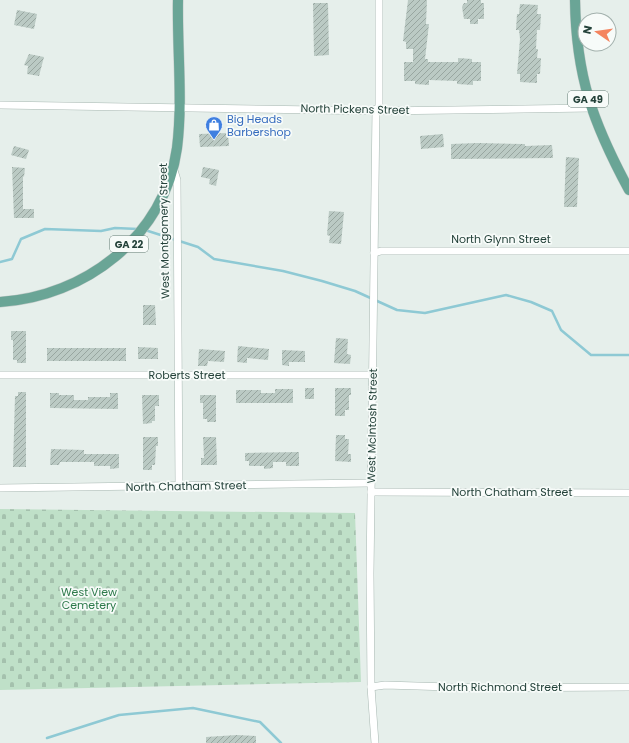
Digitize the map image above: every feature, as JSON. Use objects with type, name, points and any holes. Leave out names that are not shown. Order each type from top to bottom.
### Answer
[{"type":"main road","name":"West Montgomery Street","points":[[173,166],[177,148],[179,108],[178,0]]},
{"type":"main road","name":"GA 49","points":[[575,0],[576,32],[581,72],[591,108],[599,131],[629,190]]},
{"type":"main road","name":"GA 22","points":[[0,302],[23,300],[54,293],[83,280],[108,264],[133,240],[149,219],[166,186],[173,166]]},
{"type":"street","name":"West McIntosh Street","points":[[375,743],[371,687],[371,483],[379,0]]},
{"type":"street","name":"North Pickens Street","points":[[0,105],[378,110],[591,108]]},
{"type":"street","name":"West Montgomery Street","points":[[173,166],[177,180],[179,486]]},
{"type":"street","name":"North Glynn Street","points":[[374,253],[380,251],[629,251]]},
{"type":"street","name":"Roberts Street","points":[[0,375],[373,375]]},
{"type":"street","name":"North Chatham Street","points":[[0,488],[371,483]]},
{"type":"street","name":"North Chatham Street","points":[[371,492],[629,493]]},
{"type":"street","name":"North Richmond Street","points":[[371,687],[385,685],[482,688],[629,687]]},
{"type":"green space","name":"West View Cemetery","points":[[0,509],[355,513],[361,682],[0,690]]},
{"type":"building","points":[[408,0],[427,0],[426,24],[429,24],[425,59],[428,59],[428,62],[458,62],[458,58],[472,59],[472,62],[481,62],[481,81],[473,81],[473,85],[457,84],[457,81],[429,80],[429,85],[415,84],[415,81],[404,81],[404,62],[413,62],[413,49],[406,49],[406,42],[403,41]]},
{"type":"building","points":[[467,0],[481,0],[481,3],[484,3],[484,19],[478,19],[478,24],[470,24],[470,19],[464,19],[462,7],[464,3],[467,3]]},
{"type":"building","points":[[313,3],[328,3],[329,55],[314,56]]},
{"type":"building","points":[[520,4],[538,5],[537,14],[541,14],[540,30],[537,30],[537,58],[541,58],[540,74],[537,74],[537,83],[520,82],[520,74],[517,74],[520,39],[519,30],[516,30],[517,14],[519,14]]},
{"type":"building","points":[[17,10],[37,14],[34,29],[14,25]]},
{"type":"building","points":[[29,54],[44,57],[39,76],[27,74],[28,66],[24,65]]},
{"type":"building","name":"Big Heads Barbershop","points":[[228,133],[229,146],[200,147],[199,134]]},
{"type":"building","points":[[443,134],[444,147],[421,149],[420,136]]},
{"type":"building","points":[[451,144],[525,144],[525,146],[552,145],[553,158],[451,159]]},
{"type":"building","points":[[14,146],[29,150],[26,159],[11,155]]},
{"type":"building","points":[[566,157],[579,158],[577,207],[564,207]]},
{"type":"building","points":[[12,167],[25,168],[24,177],[23,176],[23,209],[34,209],[34,218],[14,218]]},
{"type":"building","points":[[203,167],[219,170],[216,186],[209,184],[210,179],[201,177]]},
{"type":"building","points":[[329,211],[344,212],[341,244],[329,243],[330,236],[327,235]]},
{"type":"building","points":[[143,305],[155,305],[156,325],[143,325]]},
{"type":"building","points":[[11,331],[26,331],[26,363],[17,363],[17,360],[13,360],[13,340],[11,340]]},
{"type":"building","points":[[336,338],[348,339],[347,354],[351,355],[350,364],[334,363]]},
{"type":"building","points":[[238,346],[269,349],[268,360],[247,358],[247,363],[237,362]]},
{"type":"building","points":[[138,347],[158,348],[158,359],[138,359]]},
{"type":"building","points":[[47,348],[126,348],[126,361],[47,361]]},
{"type":"building","points":[[199,349],[225,351],[224,362],[208,361],[207,366],[198,366]]},
{"type":"building","points":[[282,350],[305,351],[305,362],[289,362],[289,366],[282,365]]},
{"type":"building","points":[[305,388],[314,388],[314,399],[305,399]]},
{"type":"building","points":[[335,388],[351,388],[351,395],[349,395],[349,410],[345,410],[345,416],[335,416]]},
{"type":"building","points":[[275,389],[293,389],[293,403],[236,403],[236,390],[261,390],[261,393],[275,393]]},
{"type":"building","points":[[18,392],[26,392],[26,467],[13,467],[15,396],[18,396]]},
{"type":"building","points":[[50,393],[59,393],[59,395],[74,395],[74,400],[88,400],[88,397],[110,397],[110,393],[118,393],[118,409],[50,408]]},
{"type":"building","points":[[142,395],[159,395],[159,406],[155,406],[155,421],[152,421],[152,423],[143,424]]},
{"type":"building","points":[[200,395],[216,395],[216,422],[207,422],[207,419],[203,419],[203,403],[200,403]]},
{"type":"building","points":[[336,435],[345,435],[345,439],[349,439],[348,454],[351,454],[351,462],[335,461]]},
{"type":"building","points":[[143,437],[158,437],[155,465],[152,465],[152,470],[143,470]]},
{"type":"building","points":[[203,437],[216,437],[217,465],[201,465],[201,458],[204,458]]},
{"type":"building","points":[[51,449],[84,450],[84,454],[119,454],[119,468],[110,469],[110,466],[94,466],[94,462],[60,462],[59,465],[50,465]]},
{"type":"building","points":[[299,452],[299,466],[286,466],[286,462],[273,462],[273,468],[264,469],[264,466],[249,466],[249,461],[245,461],[245,453]]},
{"type":"building","points":[[237,735],[256,736],[256,743],[206,743],[206,737]]},
{"type":"waterway","points":[[0,262],[12,259],[21,239],[45,229],[101,231],[115,228],[138,229]]},
{"type":"waterway","points":[[145,230],[198,247],[214,259],[283,271],[322,281],[355,291],[397,310],[425,313],[506,295],[531,302],[552,311],[561,330],[591,355],[629,355]]},
{"type":"waterway","points":[[47,738],[119,715],[193,708],[260,722],[281,743]]},
{"type":"place","name":"Big Heads Barbershop","points":[[214,140]]}]
